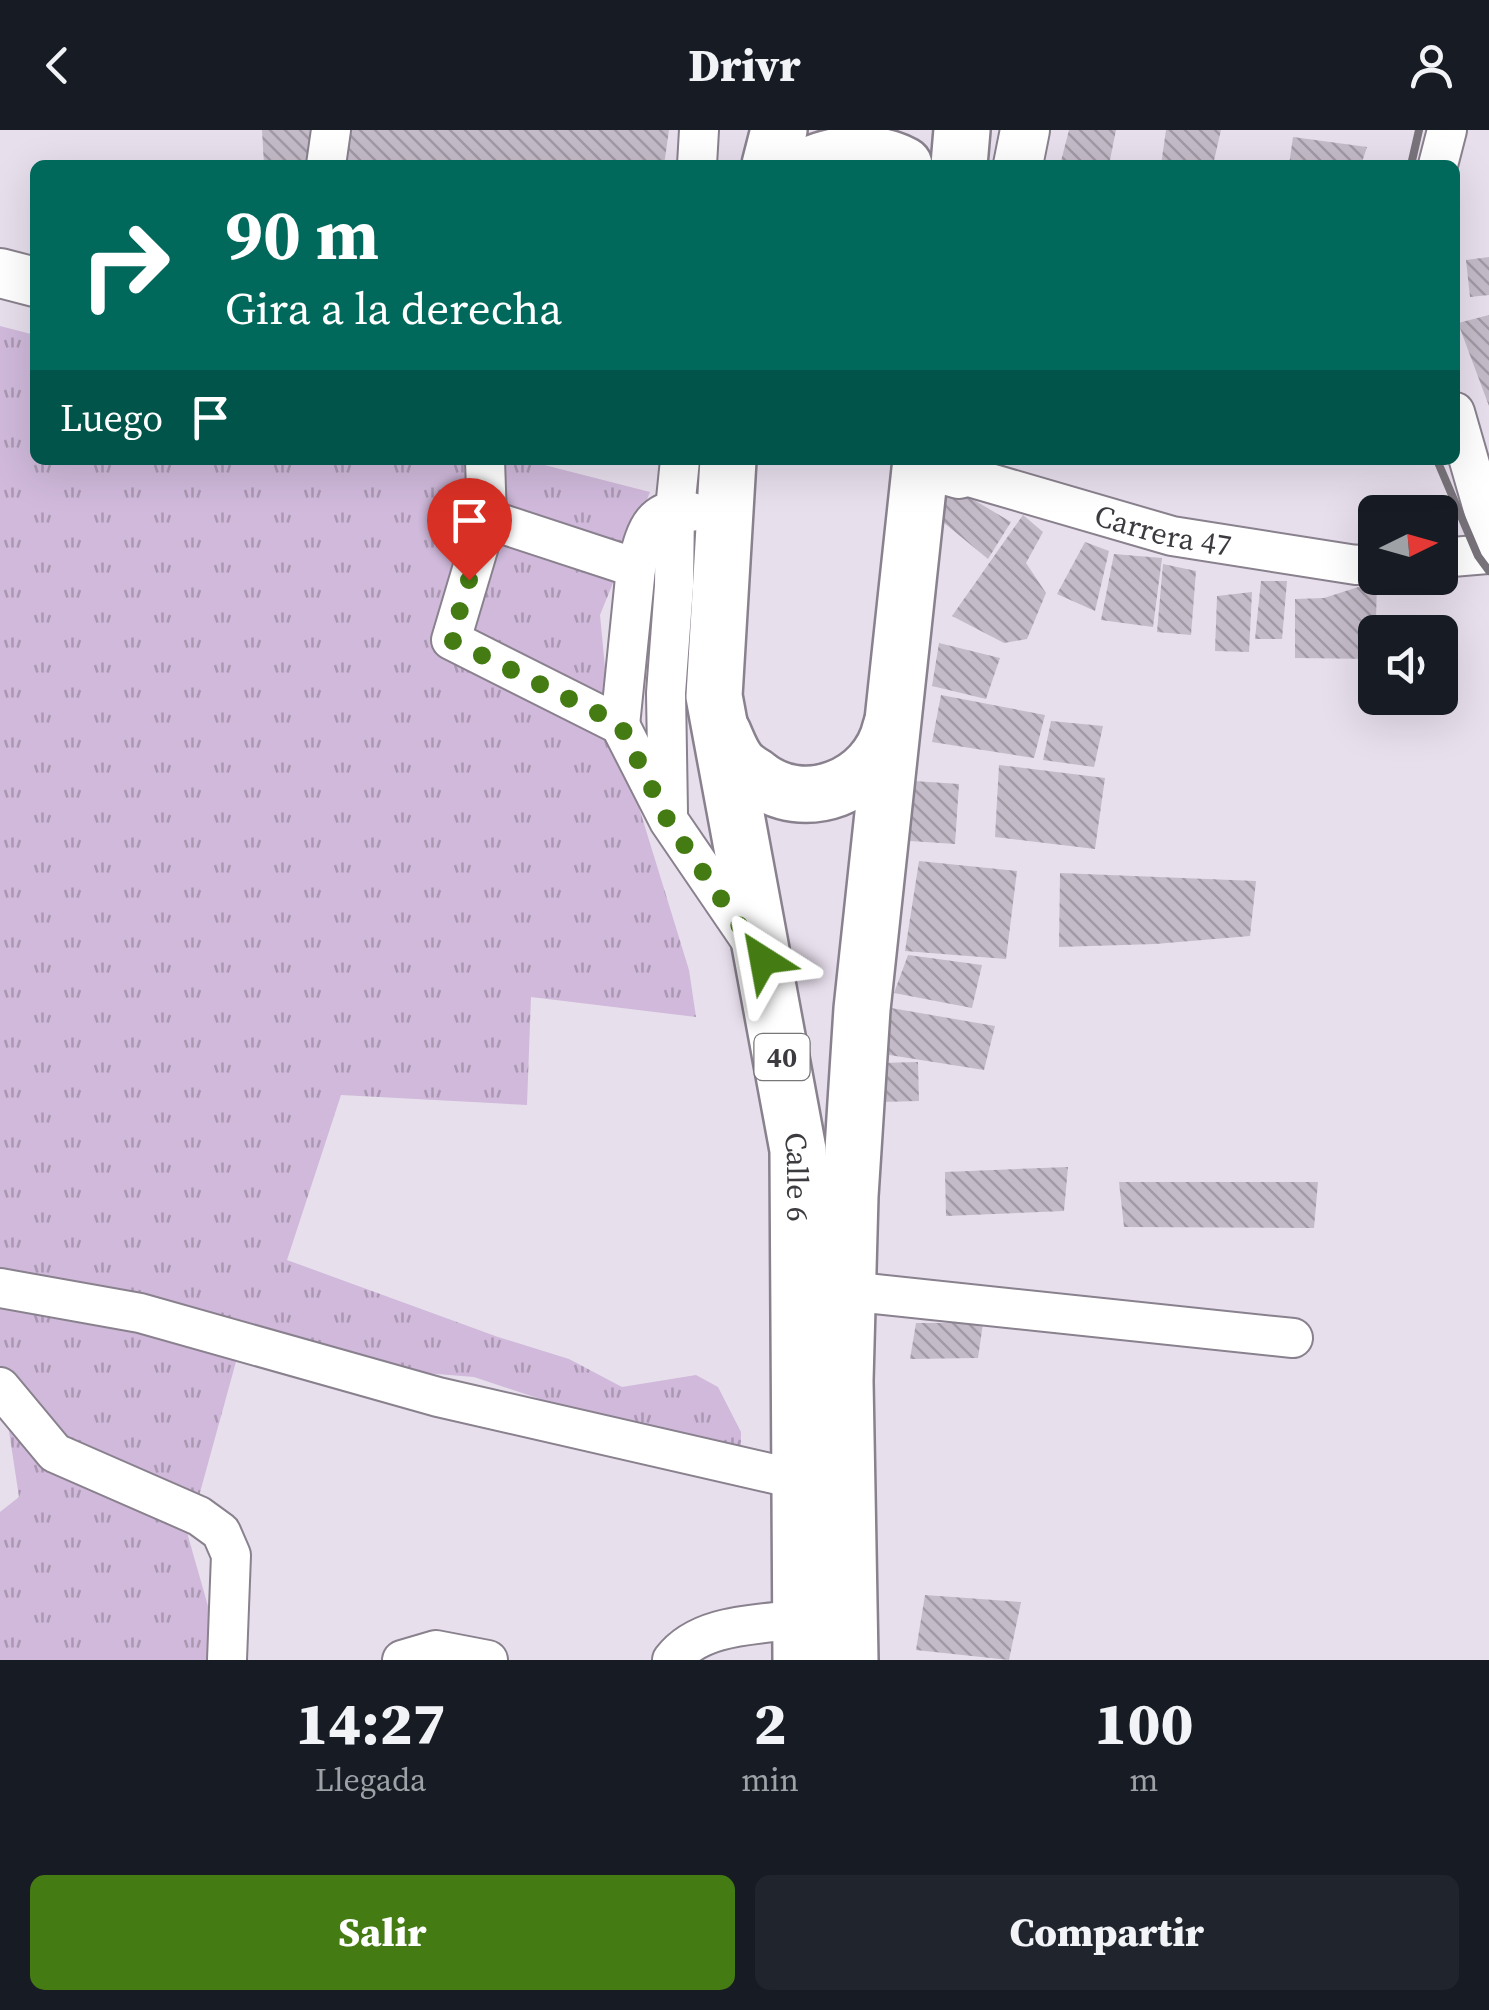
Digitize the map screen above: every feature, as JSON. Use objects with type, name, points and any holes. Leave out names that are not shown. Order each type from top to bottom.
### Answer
[{"type":"highway","points":[[771,160],[779,130]]},
{"type":"highway","points":[[959,160],[962,130]]},
{"type":"highway","points":[[821,160],[858,154],[895,160]]},
{"type":"highway","name":"Calle 6","points":[[725,465],[699,514],[714,696],[798,1150],[801,1640]]},
{"type":"highway","name":"Calle 6","points":[[850,1660],[845,1382],[850,1196],[862,1009],[896,710],[941,465]]},
{"type":"highway","points":[[714,696],[722,732],[738,762],[765,785],[800,795],[835,790],[866,773],[887,744],[896,710]]},
{"type":"main road","points":[[1019,160],[1026,130]]},
{"type":"main road","points":[[0,273],[30,281]]},
{"type":"street","points":[[327,160],[331,130]]},
{"type":"street","points":[[697,160],[699,130]]},
{"type":"street","points":[[1439,160],[1447,130]]},
{"type":"street","points":[[1460,429],[1489,530]]},
{"type":"street","points":[[485,465],[487,519],[451,640],[620,724]]},
{"type":"street","points":[[668,821],[666,693],[674,586],[699,514],[682,465]]},
{"type":"street","name":"Carrera 47","points":[[944,465],[1172,536],[1358,564]]},
{"type":"street","points":[[699,514],[659,516],[648,527],[636,568],[620,724],[668,821],[763,960]]},
{"type":"street","points":[[487,519],[636,568]]},
{"type":"street","points":[[1458,557],[1489,554]]},
{"type":"street","points":[[0,1288],[140,1313],[438,1396],[800,1480]]},
{"type":"street","points":[[847,1291],[1294,1338]]},
{"type":"street","points":[[0,1387],[55,1453],[199,1516],[221,1532],[231,1555],[227,1660]]},
{"type":"street","points":[[672,1660],[681,1648],[716,1631],[801,1640]]},
{"type":"street","points":[[402,1660],[436,1650],[488,1660]]},
{"type":"green space","points":[[0,326],[30,334],[30,465],[545,465],[650,492],[600,615],[609,710],[689,970],[696,1017],[531,997],[527,1105],[341,1095],[287,1260],[569,1359],[622,1387],[696,1375],[718,1387],[741,1432],[741,1466],[474,1377],[237,1358],[188,1536],[210,1613],[216,1660],[0,1660],[0,1512],[19,1497],[0,1372]]},
{"type":"building","points":[[262,130],[320,130],[322,160],[264,160]]},
{"type":"building","points":[[346,130],[669,130],[665,160],[341,160]]},
{"type":"building","points":[[1069,130],[1116,130],[1110,160],[1061,160]]},
{"type":"building","points":[[1166,130],[1221,130],[1214,160],[1162,160]]},
{"type":"building","points":[[1293,137],[1367,147],[1363,160],[1290,160]]},
{"type":"building","points":[[1489,257],[1489,295],[1470,297],[1466,260]]},
{"type":"building","points":[[1489,315],[1489,406],[1460,328],[1460,322]]},
{"type":"building","points":[[947,484],[1011,522],[988,559],[932,513]]},
{"type":"building","points":[[1023,515],[1043,532],[1026,563],[1046,593],[1027,639],[1004,643],[952,616]]},
{"type":"building","points":[[1085,542],[1109,551],[1095,611],[1057,594]]},
{"type":"building","points":[[1114,554],[1162,558],[1153,627],[1101,620]]},
{"type":"building","points":[[1163,564],[1196,571],[1191,635],[1157,632]]},
{"type":"building","points":[[1261,581],[1287,581],[1282,639],[1255,639]]},
{"type":"building","points":[[1358,587],[1358,595],[1377,595],[1376,615],[1358,615],[1358,659],[1295,658],[1295,599],[1324,598]]},
{"type":"building","points":[[1252,592],[1249,652],[1215,651],[1217,596]]},
{"type":"building","points":[[939,643],[1000,658],[986,699],[932,686]]},
{"type":"building","points":[[941,695],[1045,715],[1034,758],[932,742]]},
{"type":"building","points":[[1051,721],[1103,726],[1094,767],[1043,760]]},
{"type":"building","points":[[999,765],[1105,778],[1095,849],[995,837]]},
{"type":"building","points":[[914,781],[959,784],[955,844],[910,841]]},
{"type":"building","points":[[919,861],[1017,871],[1006,959],[905,951]]},
{"type":"building","points":[[1060,873],[1256,881],[1250,936],[1059,947]]},
{"type":"building","points":[[908,955],[982,965],[972,1008],[894,993]]},
{"type":"building","points":[[891,1008],[995,1026],[984,1070],[883,1054]]},
{"type":"building","points":[[918,1062],[919,1101],[880,1102],[879,1063]]},
{"type":"building","points":[[1068,1167],[1064,1211],[946,1216],[945,1172]]},
{"type":"building","points":[[1119,1182],[1318,1182],[1314,1228],[1124,1227]]},
{"type":"building","points":[[916,1323],[983,1323],[978,1358],[910,1359]]},
{"type":"building","points":[[925,1595],[1021,1602],[1009,1660],[916,1650]]},
{"type":"railway","points":[[1412,160],[1419,130]]},
{"type":"railway","points":[[1439,465],[1478,556],[1489,571]]},
{"type":"route","points":[[469,580],[451,640],[620,724],[668,821],[763,960]]}]
